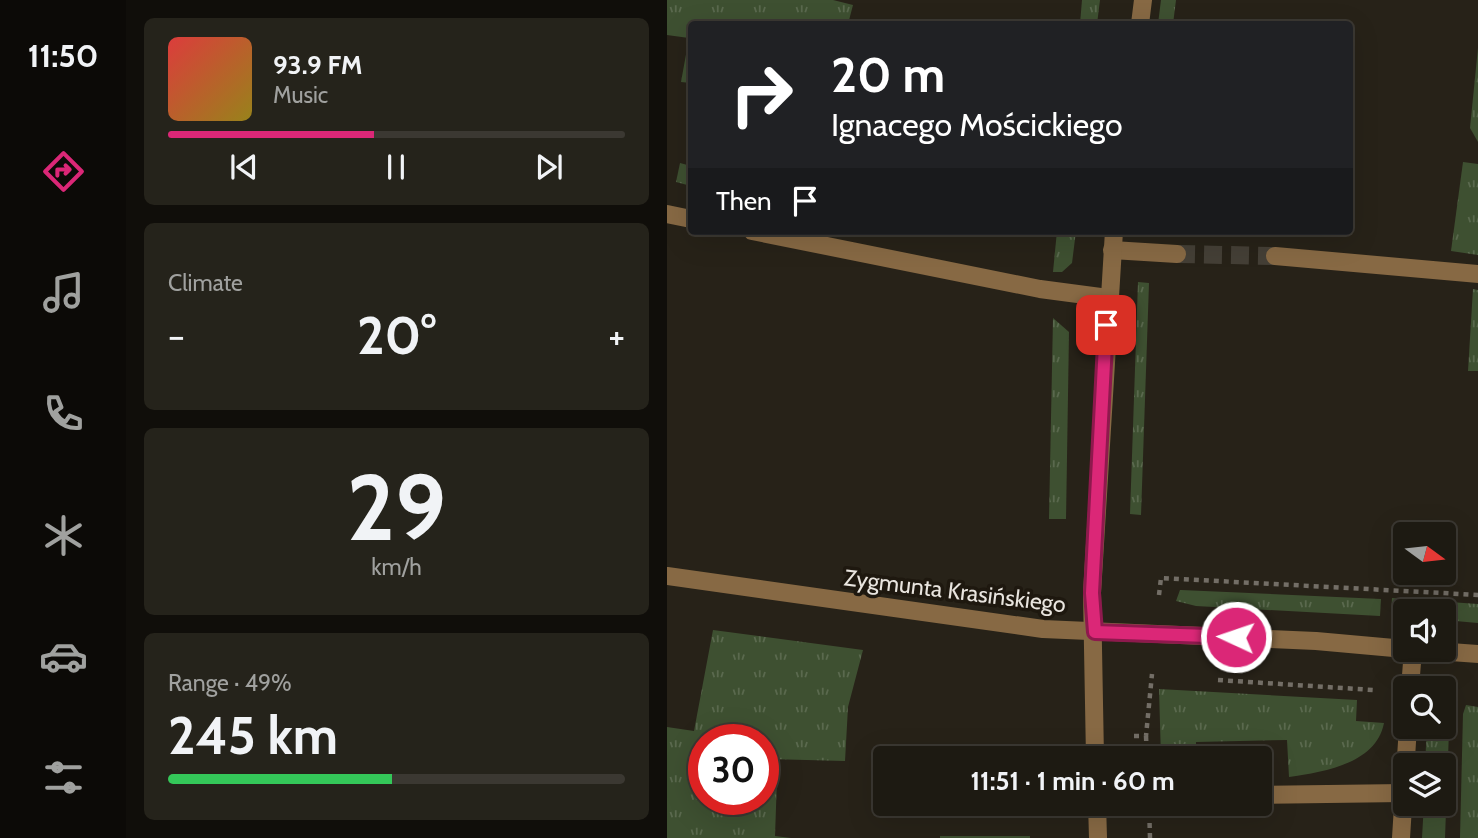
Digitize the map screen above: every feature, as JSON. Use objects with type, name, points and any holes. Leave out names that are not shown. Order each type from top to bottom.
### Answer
[{"type":"street","points":[[1140,21],[1143,0]]},
{"type":"street","points":[[667,214],[688,218]]},
{"type":"street","points":[[772,235],[1040,289],[1108,298]]},
{"type":"street","points":[[1095,746],[1095,632],[1092,593],[1114,235]]},
{"type":"street","points":[[1112,250],[1177,254]]},
{"type":"street","points":[[1275,256],[1478,274]]},
{"type":"street","name":"Zygmunta Krasińskiego","points":[[667,576],[979,622],[1095,632],[1316,641],[1393,648]]},
{"type":"street","name":"Zygmunta Krasińskiego","points":[[1456,652],[1478,654]]},
{"type":"street","points":[[1272,795],[1393,793]]},
{"type":"street","points":[[1097,816],[1098,838]]},
{"type":"street","points":[[1401,838],[1402,816]]},
{"type":"path","points":[[1152,676],[1165,677]]},
{"type":"path","points":[[1205,679],[1379,690]]},
{"type":"path","points":[[1146,736],[1146,746]]},
{"type":"path","points":[[1149,816],[1150,838]]},
{"type":"green space","points":[[667,0],[833,0],[853,5],[849,21],[688,21],[688,38],[667,35]]},
{"type":"green space","points":[[1082,0],[1100,0],[1097,21],[1080,21]]},
{"type":"green space","points":[[1161,0],[1176,0],[1173,21],[1158,21]]},
{"type":"green space","points":[[688,44],[688,83],[681,82]]},
{"type":"green space","points":[[1478,48],[1478,142],[1470,128]]},
{"type":"green space","points":[[1463,162],[1478,164],[1478,255],[1451,251]]},
{"type":"green space","points":[[680,163],[688,165],[688,185],[676,182]]},
{"type":"green space","points":[[1057,235],[1076,235],[1072,263],[1062,272],[1053,272]]},
{"type":"green space","points":[[1138,282],[1149,283],[1141,515],[1130,514]]},
{"type":"green space","points":[[1473,289],[1478,290],[1478,371],[1468,371]]},
{"type":"green space","points":[[1053,318],[1069,332],[1066,519],[1049,519]]},
{"type":"green space","points":[[1180,590],[1381,599],[1380,616],[1196,606],[1176,601]]},
{"type":"green space","points":[[1392,598],[1406,599],[1393,599],[1391,616]]},
{"type":"green space","points":[[1456,602],[1478,604],[1478,623],[1456,621]]},
{"type":"green space","points":[[713,630],[863,650],[848,707],[845,761],[779,759],[779,724],[695,724]]},
{"type":"green space","points":[[1159,689],[1357,700],[1356,721],[1384,723],[1371,748],[1359,757],[1332,769],[1289,777],[1287,740],[1196,742],[1196,746],[1161,746]]},
{"type":"green space","points":[[1466,705],[1478,707],[1478,838],[1460,838],[1463,714]]},
{"type":"green space","points":[[667,727],[688,730],[688,815],[776,815],[775,836],[791,838],[667,838]]},
{"type":"green space","points":[[1426,739],[1449,739],[1448,753],[1426,753]]},
{"type":"green space","points":[[1423,816],[1446,816],[1445,838],[1422,838]]},
{"type":"green space","points":[[1030,836],[1030,838],[940,838]]},
{"type":"tunnel","points":[[1177,254],[1275,256]]},
{"type":"route","points":[[1106,325],[1092,593],[1095,632],[1236,637]]}]
